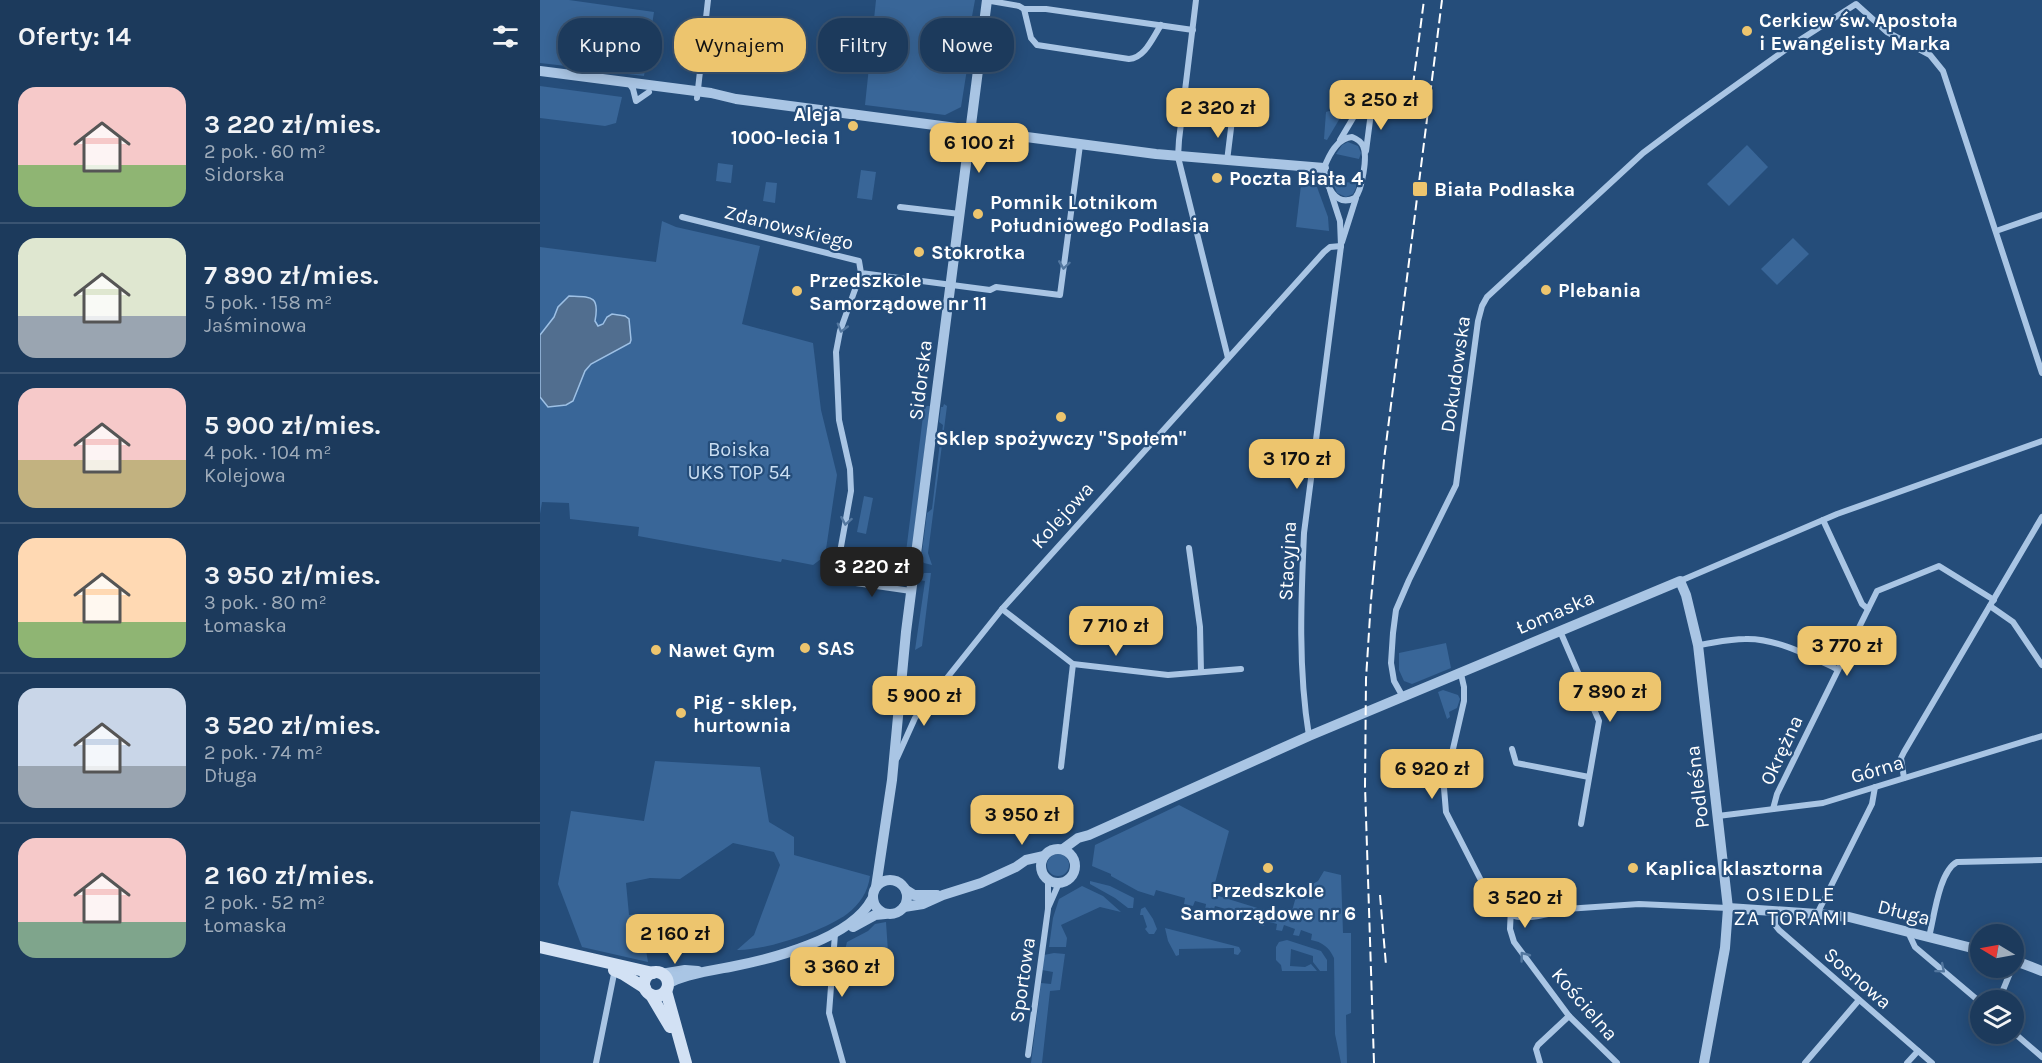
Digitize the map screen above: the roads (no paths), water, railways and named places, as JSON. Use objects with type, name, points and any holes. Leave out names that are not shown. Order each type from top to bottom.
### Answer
[{"type":"main road","points":[[540,946],[662,981]]},
{"type":"main road","points":[[540,953],[615,968],[658,996],[662,981]]},
{"type":"main road","points":[[662,981],[646,979],[648,991],[678,1038]]},
{"type":"main road","points":[[662,981],[686,1063]]},
{"type":"street","points":[[698,95],[708,0]]},
{"type":"street","points":[[986,0],[1024,9],[1046,9],[1193,30]]},
{"type":"street","name":"Sidorska","points":[[894,765],[900,682],[986,0]]},
{"type":"street","points":[[1196,0],[1178,157],[1228,357]]},
{"type":"street","name":"Dokudowska","points":[[1403,697],[1394,681],[1391,663],[1396,610],[1456,485],[1478,321],[1484,302],[1494,289],[1643,153],[1792,45],[1856,4],[1887,32],[1930,55],[1943,71],[1996,231]]},
{"type":"street","points":[[1024,9],[1031,38],[1037,45],[1129,59],[1142,53],[1161,25]]},
{"type":"street","points":[[540,71],[631,86],[1080,145],[1178,157],[1324,168]]},
{"type":"street","points":[[540,77],[631,86],[649,92],[698,95]]},
{"type":"street","points":[[631,86],[636,101],[649,92]]},
{"type":"street","points":[[1371,104],[1365,154],[1361,187],[1356,196],[1349,201],[1335,197],[1330,190],[1324,168],[1359,108],[1371,104]]},
{"type":"street","points":[[1227,161],[1232,120]]},
{"type":"street","points":[[1338,143],[1344,138],[1354,138],[1361,143],[1365,154]]},
{"type":"street","name":"Zdanowskiego","points":[[682,217],[860,261],[861,273],[990,290],[996,287],[1060,296],[1080,145]]},
{"type":"street","name":"Stacyjna","points":[[1330,190],[1340,221],[1341,246]]},
{"type":"street","name":"Stacyjna","points":[[1309,736],[1301,611],[1304,533],[1341,246],[1356,196]]},
{"type":"street","points":[[900,207],[960,214]]},
{"type":"street","points":[[2042,215],[1996,231],[2042,373]]},
{"type":"street","name":"Kolejowa","points":[[876,887],[877,867],[882,853],[894,765],[910,726],[942,681],[1002,609],[1327,249],[1341,246]]},
{"type":"street","points":[[861,273],[840,331],[836,352],[839,420],[850,469],[851,491],[835,580],[911,591]]},
{"type":"street","name":"Łomaska","points":[[1062,849],[1078,838],[1309,736],[1823,520],[2042,441]]},
{"type":"street","points":[[1904,778],[1901,764],[1904,752],[2042,517]]},
{"type":"street","points":[[1823,520],[1862,604],[1868,609]]},
{"type":"street","points":[[1189,548],[1200,627],[1201,672]]},
{"type":"street","name":"Okrężna","points":[[1773,809],[1777,794],[1877,591],[1939,566],[1992,603]]},
{"type":"street","name":"Podleśna","points":[[1680,581],[1686,595],[1698,645],[1728,908],[1725,948],[1704,1063]]},
{"type":"street","points":[[1992,603],[2013,622],[2042,665]]},
{"type":"street","points":[[1002,609],[1073,664],[1168,675],[1241,669]]},
{"type":"street","points":[[1560,631],[1599,721],[1581,824]]},
{"type":"street","points":[[1698,645],[1745,638],[1767,641],[1791,648],[1837,669]]},
{"type":"street","points":[[1061,767],[1073,664]]},
{"type":"street","points":[[1461,674],[1464,701],[1444,788],[1446,812],[1489,896],[1503,911],[1511,912]]},
{"type":"street","points":[[900,682],[928,685],[942,681]]},
{"type":"street","points":[[899,699],[918,703],[923,708]]},
{"type":"street","name":"Górna","points":[[1718,816],[1823,803],[2042,736]]},
{"type":"street","points":[[1512,749],[1516,763],[1589,777]]},
{"type":"street","points":[[1817,914],[1872,804],[1875,787]]},
{"type":"street","points":[[1074,858],[1089,835]]},
{"type":"street","points":[[1016,867],[1029,867],[1049,878],[1066,881],[1072,876],[1076,865],[1069,852],[1062,849],[1050,850],[1044,856],[1041,863],[1049,878]]},
{"type":"street","name":"Kolejowa","points":[[882,853],[886,873],[892,880]]},
{"type":"street","points":[[904,907],[923,904],[981,883],[1026,860],[1044,856]]},
{"type":"street","points":[[1929,938],[1943,880],[1952,864],[2042,860]]},
{"type":"street","name":"Sportowa","points":[[1028,1055],[1048,909],[1049,878]]},
{"type":"street","name":"Sportowa","points":[[1048,909],[1049,878]]},
{"type":"street","points":[[662,981],[777,955],[835,934],[865,910],[876,887],[883,881],[898,882],[910,893],[919,896],[943,895]]},
{"type":"street","points":[[846,927],[859,924],[875,915],[896,914],[904,907],[907,899],[906,890]]},
{"type":"street","points":[[872,899],[877,909],[886,915]]},
{"type":"street","name":"Długa","points":[[1511,912],[1639,904],[1817,914],[1849,918],[1970,948]]},
{"type":"street","name":"Sosnowa","points":[[1774,911],[1775,925],[1779,930],[1932,1063]]},
{"type":"street","name":"Kościelna","points":[[1511,912],[1510,929],[1514,942],[1569,1016],[1617,1063]]},
{"type":"street","points":[[1908,931],[1915,947],[1970,994]]},
{"type":"street","points":[[835,934],[830,1013],[843,1063]]},
{"type":"street","points":[[2024,966],[2042,971]]},
{"type":"street","points":[[596,1063],[615,968]]},
{"type":"street","points":[[1806,1063],[1859,1000]]},
{"type":"street","points":[[1540,1063],[1536,1049],[1538,1044],[1569,1016]]},
{"type":"street","points":[[2024,1041],[2042,1057]]},
{"type":"street","points":[[1907,1063],[1918,1051]]},
{"type":"railway","points":[[1411,100],[1424,0]]},
{"type":"railway","points":[[1374,1063],[1365,786],[1366,679],[1371,600],[1384,460],[1442,0]]},
{"type":"railway","points":[[1380,895],[1386,965]]},
{"type":"place","name":"Cerkiew św. Apostoła i Ewangelisty Marka","points":[[1747,31]]},
{"type":"place","name":"Aleja 1000-lecia 1","points":[[853,126]]},
{"type":"place","name":"Poczta Biała 4","points":[[1217,178]]},
{"type":"place","name":"Biała Podlaska","points":[[1420,189]]},
{"type":"place","name":"Pomnik Lotnikom Południowego Podlasia","points":[[978,214]]},
{"type":"place","name":"Stokrotka","points":[[919,252]]},
{"type":"place","name":"Plebania","points":[[1546,290]]},
{"type":"place","name":"Przedszkole Samorządowe nr 11","points":[[797,291]]},
{"type":"place","name":"Sklep spożywczy \"Społem\"","points":[[1061,417]]},
{"type":"place","name":"SAS","points":[[805,648]]},
{"type":"place","name":"Nawet Gym","points":[[656,650]]},
{"type":"place","name":"Pig - sklep, hurtownia","points":[[681,713]]},
{"type":"place","name":"Przedszkole Samorządowe nr 6","points":[[1268,868]]},
{"type":"place","name":"Kaplica klasztorna","points":[[1633,868]]},
{"type":"district","name":"OSIEDLE ZA TORAMI","points":[[1791,906]]},
{"type":"park label","name":"Boiska UKS TOP 54","points":[[739,460]]}]
